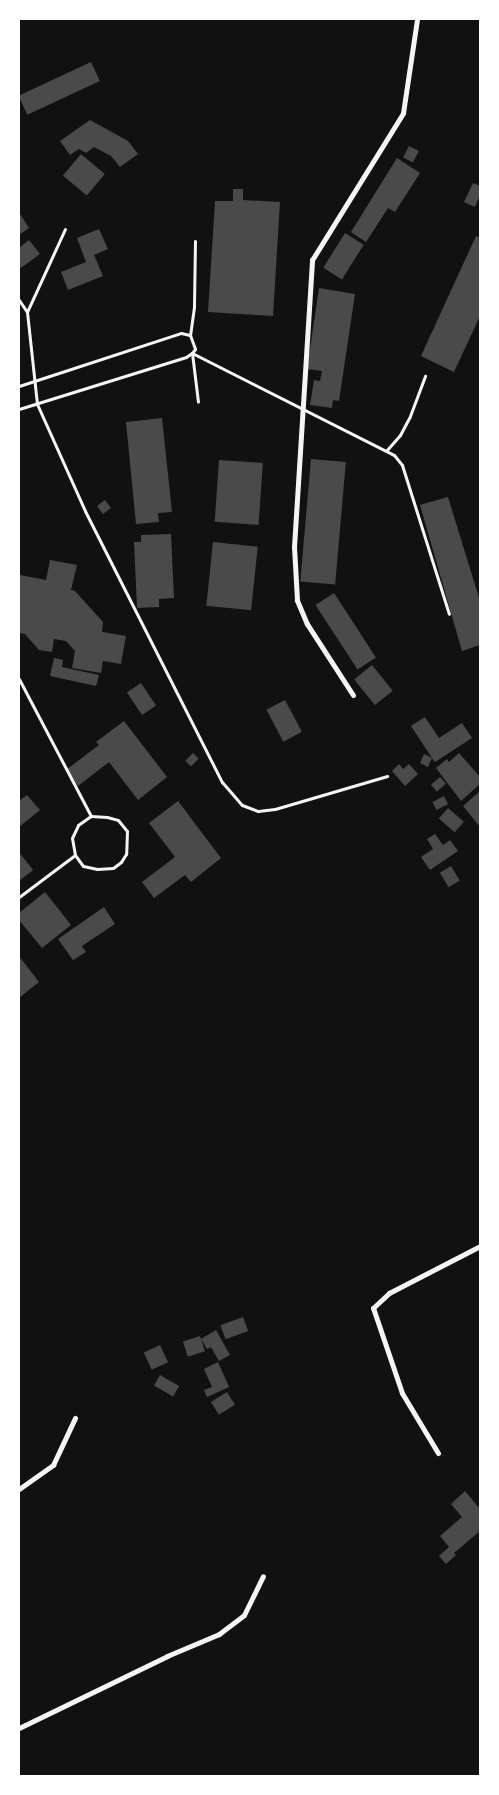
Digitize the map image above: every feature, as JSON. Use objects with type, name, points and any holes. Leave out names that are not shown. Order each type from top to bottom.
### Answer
[{"type":"street","points":[[353,695],[307,624],[296,600],[294,547],[312,260],[404,113],[417,19]]},
{"type":"street","points":[[438,1453],[402,1393],[373,1308],[389,1293],[480,1246]]},
{"type":"street","points":[[19,1489],[53,1465],[75,1418]]},
{"type":"street","points":[[19,1728],[167,1656],[219,1634],[244,1615],[263,1576]]},
{"type":"lane","points":[[27,312],[65,229]]},
{"type":"lane","points":[[19,409],[186,357],[192,353],[195,349],[190,335],[194,307],[196,241]]},
{"type":"lane","points":[[19,300],[27,312],[37,404],[85,511],[222,782],[242,806],[258,810],[275,810],[388,776]]},
{"type":"lane","points":[[19,386],[181,334],[190,335]]},
{"type":"lane","points":[[192,353],[394,455],[402,465],[449,614]]},
{"type":"lane","points":[[192,353],[198,402]]},
{"type":"lane","points":[[386,451],[400,435],[410,416],[425,376]]},
{"type":"lane","points":[[19,679],[91,816]]},
{"type":"lane","points":[[91,816],[107,816],[118,820],[127,831],[126,854],[121,862],[113,868],[96,869],[83,866],[75,855],[72,838],[78,824],[91,816]]},
{"type":"lane","points":[[19,897],[75,855]]},
{"type":"building","points":[[91,62],[100,81],[27,115],[19,96]]},
{"type":"building","points":[[90,120],[128,141],[138,154],[120,167],[111,156],[94,147],[86,153],[79,149],[70,155],[60,141]]},
{"type":"building","points":[[409,146],[419,151],[413,163],[403,158]]},
{"type":"building","points":[[81,154],[105,174],[87,195],[63,175]]},
{"type":"building","points":[[397,158],[420,173],[395,212],[388,208],[366,242],[351,232]]},
{"type":"building","points":[[473,183],[480,186],[480,195],[475,207],[464,202]]},
{"type":"building","points":[[233,189],[243,189],[243,200],[280,202],[273,316],[208,312],[215,201],[233,201]]},
{"type":"building","points":[[19,215],[29,228],[19,235]]},
{"type":"building","points":[[99,229],[108,249],[94,255],[103,276],[68,290],[61,272],[86,262],[77,238]]},
{"type":"building","points":[[345,233],[364,245],[342,279],[323,268]]},
{"type":"building","points":[[476,236],[480,238],[480,316],[454,372],[421,356]]},
{"type":"building","points":[[29,240],[40,254],[21,268],[19,264],[19,248]]},
{"type":"building","points":[[319,288],[355,294],[339,401],[333,400],[332,408],[310,405],[314,380],[320,381],[322,371],[307,369]]},
{"type":"building","points":[[162,418],[172,512],[158,513],[159,522],[136,524],[126,422]]},
{"type":"building","points":[[311,459],[346,462],[335,585],[300,582]]},
{"type":"building","points":[[219,460],[263,463],[259,525],[215,522]]},
{"type":"building","points":[[448,497],[480,601],[480,645],[462,651],[420,505]]},
{"type":"building","points":[[105,500],[111,508],[103,514],[97,506]]},
{"type":"building","points":[[171,534],[174,598],[159,599],[159,607],[137,608],[134,542],[141,542],[141,535]]},
{"type":"building","points":[[213,542],[258,547],[251,610],[206,606]]},
{"type":"building","points":[[50,560],[77,565],[71,590],[75,591],[103,622],[102,632],[126,636],[121,664],[103,661],[101,673],[72,668],[75,651],[66,641],[54,639],[52,652],[39,650],[25,634],[19,633],[20,575],[46,580]]},
{"type":"building","points":[[334,593],[376,658],[357,670],[316,605]]},
{"type":"building","points":[[54,658],[63,660],[62,667],[99,675],[96,686],[50,676]]},
{"type":"building","points":[[372,665],[393,691],[375,705],[354,679]]},
{"type":"building","points":[[141,683],[156,705],[142,715],[127,693]]},
{"type":"building","points":[[285,700],[302,732],[283,742],[266,710]]},
{"type":"building","points":[[425,717],[439,738],[462,723],[472,738],[435,762],[411,726]]},
{"type":"building","points":[[124,721],[167,777],[138,800],[109,762],[78,786],[66,770],[99,745],[96,742]]},
{"type":"building","points":[[193,753],[199,759],[191,766],[185,761]]},
{"type":"building","points":[[459,753],[480,777],[480,784],[461,801],[436,768],[447,759],[449,762]]},
{"type":"building","points":[[424,754],[432,758],[428,767],[420,763]]},
{"type":"building","points":[[399,764],[403,769],[409,764],[418,774],[405,786],[392,771]]},
{"type":"building","points":[[440,777],[446,784],[437,792],[431,785]]},
{"type":"building","points":[[480,791],[480,827],[463,806]]},
{"type":"building","points":[[27,795],[40,810],[19,827],[19,801]]},
{"type":"building","points":[[444,796],[448,804],[437,810],[432,802]]},
{"type":"building","points":[[178,801],[221,858],[191,882],[185,875],[154,898],[142,882],[175,857],[149,823]]},
{"type":"building","points":[[448,808],[464,822],[455,832],[439,819]]},
{"type":"building","points":[[435,834],[443,845],[450,840],[458,851],[430,870],[421,857],[433,849],[427,839]]},
{"type":"building","points":[[19,852],[33,870],[19,881]]},
{"type":"building","points":[[451,866],[460,881],[449,887],[440,873]]},
{"type":"building","points":[[45,892],[71,925],[42,948],[19,920],[19,913]]},
{"type":"building","points":[[104,907],[115,924],[82,946],[86,952],[73,960],[58,939]]},
{"type":"building","points":[[19,956],[39,982],[19,998]]},
{"type":"building","points":[[243,1317],[248,1331],[226,1339],[220,1325]]},
{"type":"building","points":[[216,1330],[230,1355],[219,1361],[211,1347],[207,1349],[201,1339]]},
{"type":"building","points":[[200,1336],[205,1351],[188,1357],[183,1342]]},
{"type":"building","points":[[160,1345],[168,1362],[152,1370],[144,1353]]},
{"type":"building","points":[[218,1362],[229,1387],[207,1397],[204,1390],[212,1387],[204,1369]]},
{"type":"building","points":[[160,1375],[179,1386],[173,1396],[154,1385]]},
{"type":"building","points":[[227,1392],[235,1405],[219,1415],[211,1402]]},
{"type":"building","points":[[465,1491],[480,1509],[480,1531],[454,1553],[456,1555],[446,1564],[439,1556],[449,1547],[440,1536],[462,1517],[451,1504]]}]
